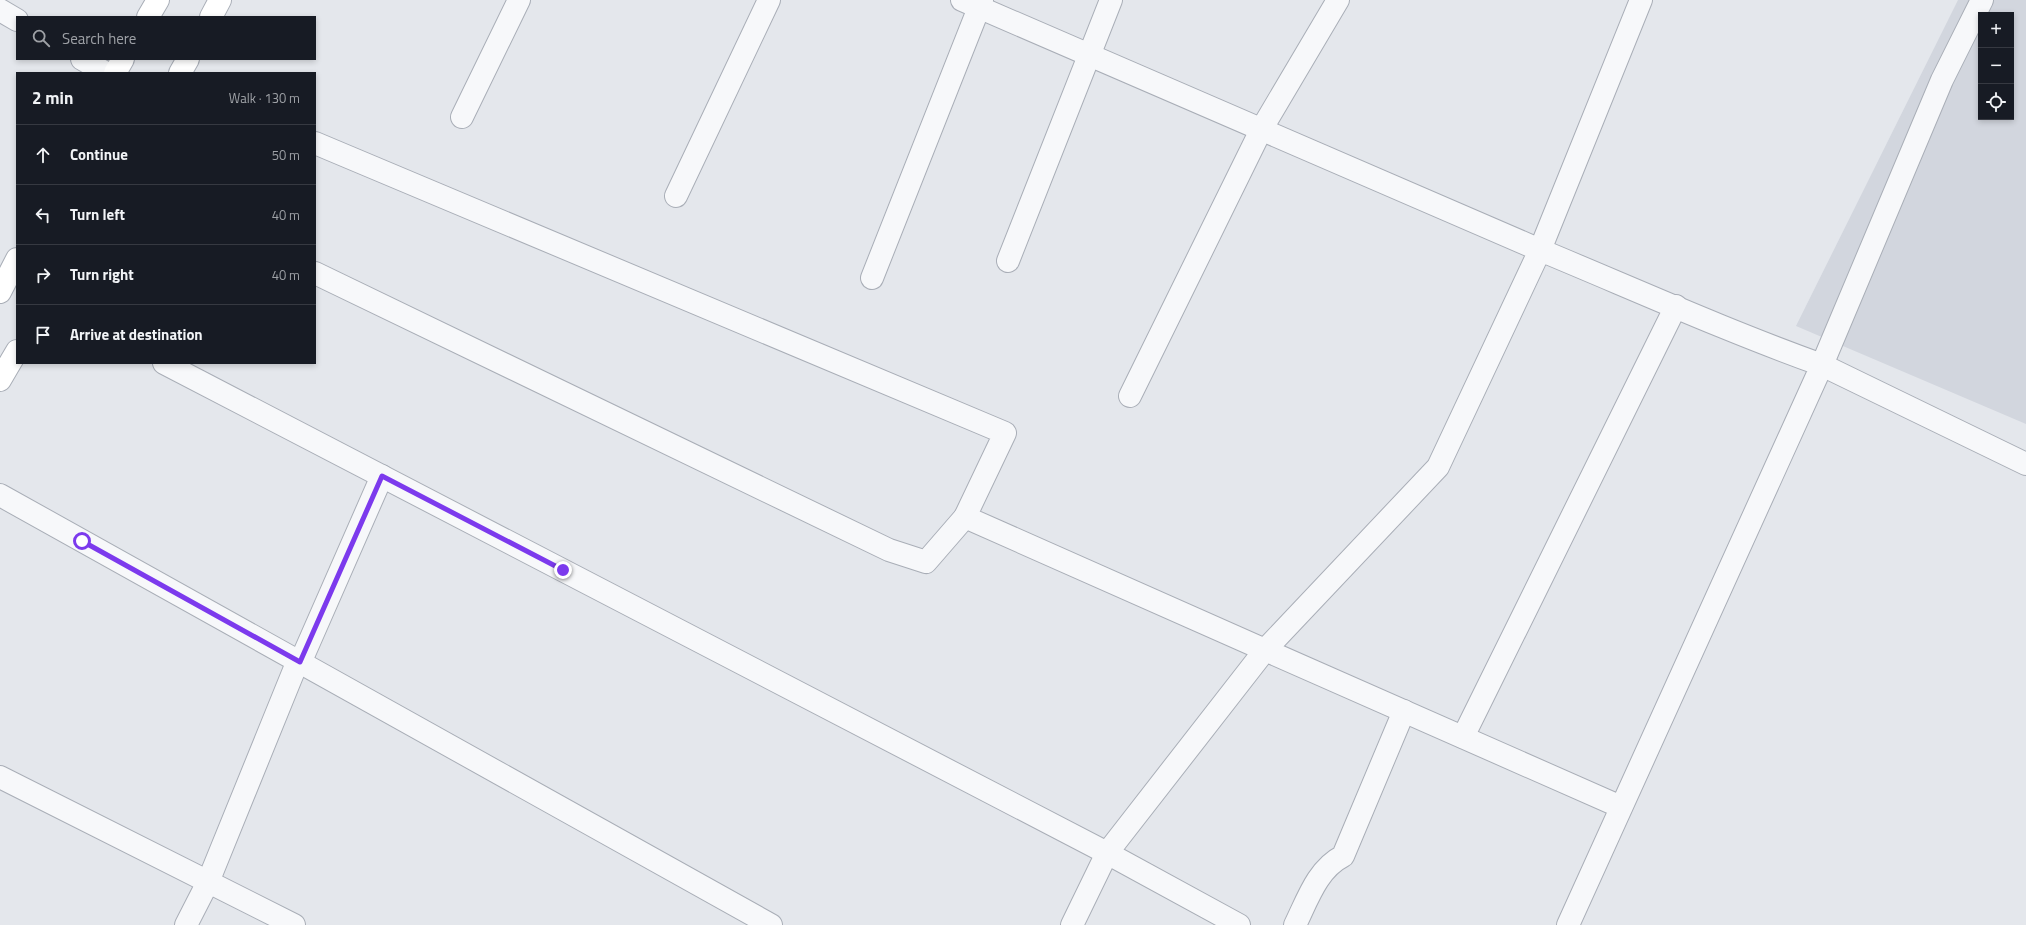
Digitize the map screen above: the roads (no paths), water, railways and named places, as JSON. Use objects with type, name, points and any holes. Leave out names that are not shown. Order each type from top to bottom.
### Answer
[{"type":"main road","points":[[149,16],[158,0]]},
{"type":"main road","points":[[212,16],[220,0]]},
{"type":"main road","points":[[116,72],[123,60]]},
{"type":"main road","points":[[181,72],[187,60]]},
{"type":"main road","points":[[0,292],[16,261]]},
{"type":"main road","points":[[1,375],[16,352]]},
{"type":"street","points":[[462,117],[519,0]]},
{"type":"street","points":[[676,196],[769,0]]},
{"type":"street","points":[[1008,261],[1088,55],[1111,0]]},
{"type":"street","points":[[1130,396],[1260,130],[1338,0]]},
{"type":"street","points":[[1072,925],[1107,853],[1265,650],[1438,467],[1540,250],[1641,0]]},
{"type":"street","points":[[1568,925],[1822,365],[1942,80],[1982,0]]},
{"type":"street","points":[[872,278],[974,3],[1088,55],[1540,250],[1676,306],[1751,339],[1822,365],[2026,464]]},
{"type":"street","points":[[0,10],[16,19]]},
{"type":"street","points":[[84,60],[104,72]]},
{"type":"street","points":[[316,143],[1005,433],[965,517],[926,562],[888,550],[316,273]]},
{"type":"street","points":[[1463,737],[1676,306]]},
{"type":"street","points":[[166,364],[1107,853],[1239,925]]},
{"type":"street","points":[[186,925],[208,882],[297,663],[300,662],[382,476]]},
{"type":"street","points":[[0,495],[771,925]]},
{"type":"street","points":[[965,517],[1621,807]]},
{"type":"street","points":[[1295,925],[1321,874],[1334,860],[1343,856],[1404,711]]},
{"type":"street","points":[[0,777],[294,925]]}]
